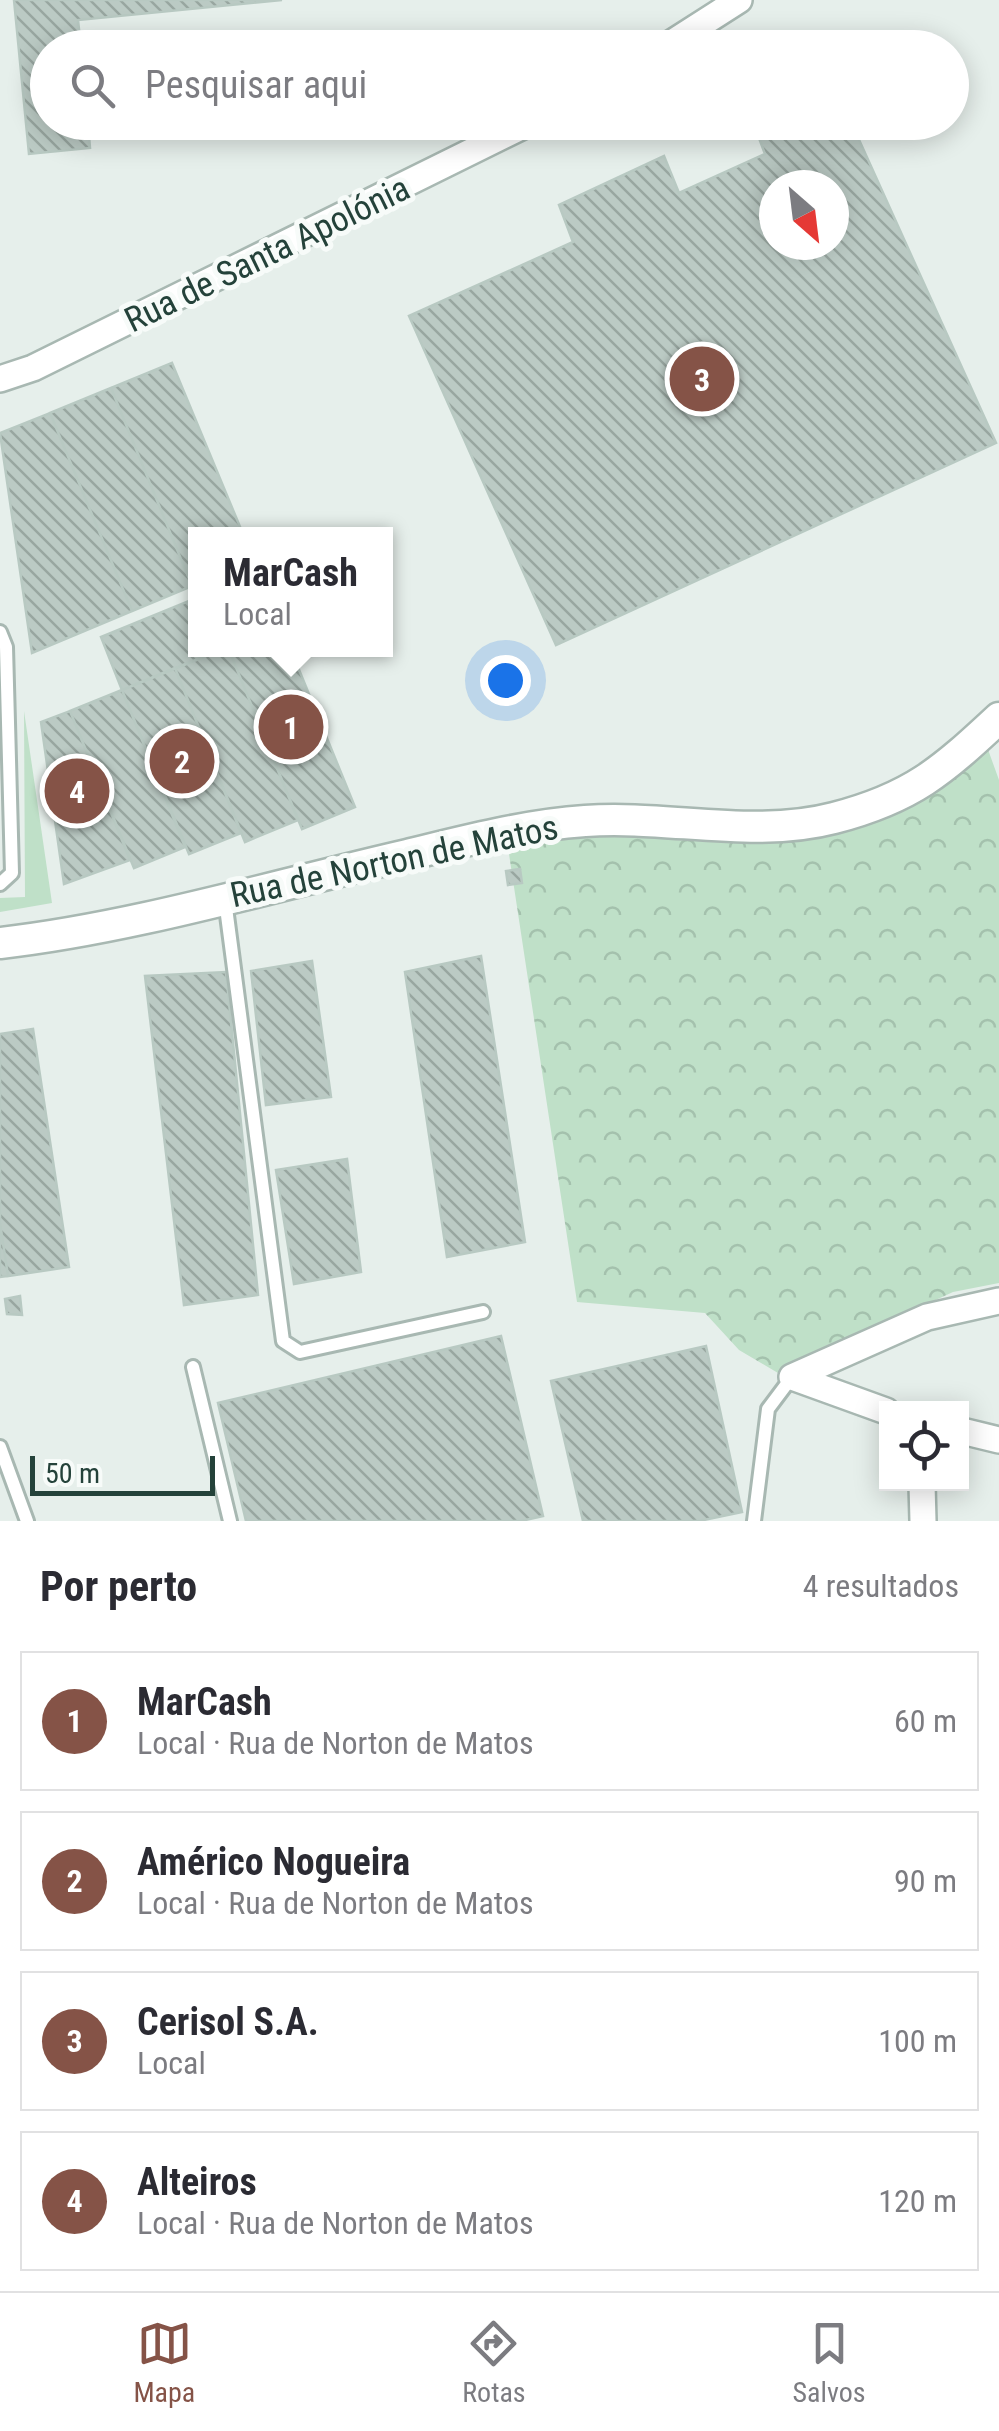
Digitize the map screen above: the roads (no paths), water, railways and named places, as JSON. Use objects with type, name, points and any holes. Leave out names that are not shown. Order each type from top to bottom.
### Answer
[{"type":"street","points":[[692,30],[740,0]]},
{"type":"street","name":"Rua de Santa Apolónia","points":[[0,378],[33,368],[212,282],[495,140]]},
{"type":"street","name":"Rua de Norton de Matos","points":[[0,943],[224,897],[486,836],[586,820],[790,825],[831,819],[888,802],[936,777],[999,718]]},
{"type":"street","points":[[792,1377],[927,1317],[999,1301]]},
{"type":"street","points":[[792,1377],[879,1408]]},
{"type":"street","points":[[969,1433],[999,1440]]},
{"type":"street","points":[[922,1491],[923,1521]]},
{"type":"lane","points":[[0,632],[6,647],[12,873],[0,884]]},
{"type":"lane","points":[[224,897],[283,1341],[300,1352],[483,1312]]},
{"type":"lane","points":[[193,1367],[230,1521]]},
{"type":"lane","points":[[754,1521],[768,1409],[792,1377]]},
{"type":"lane","points":[[0,1447],[28,1521]]},
{"type":"place","name":"Cerisol S.A.","points":[[702,379]]},
{"type":"place","name":"MarCash","points":[[291,727]]},
{"type":"place","name":"Américo Nogueira","points":[[182,761]]},
{"type":"place","name":"Alteiros","points":[[77,791]]}]
